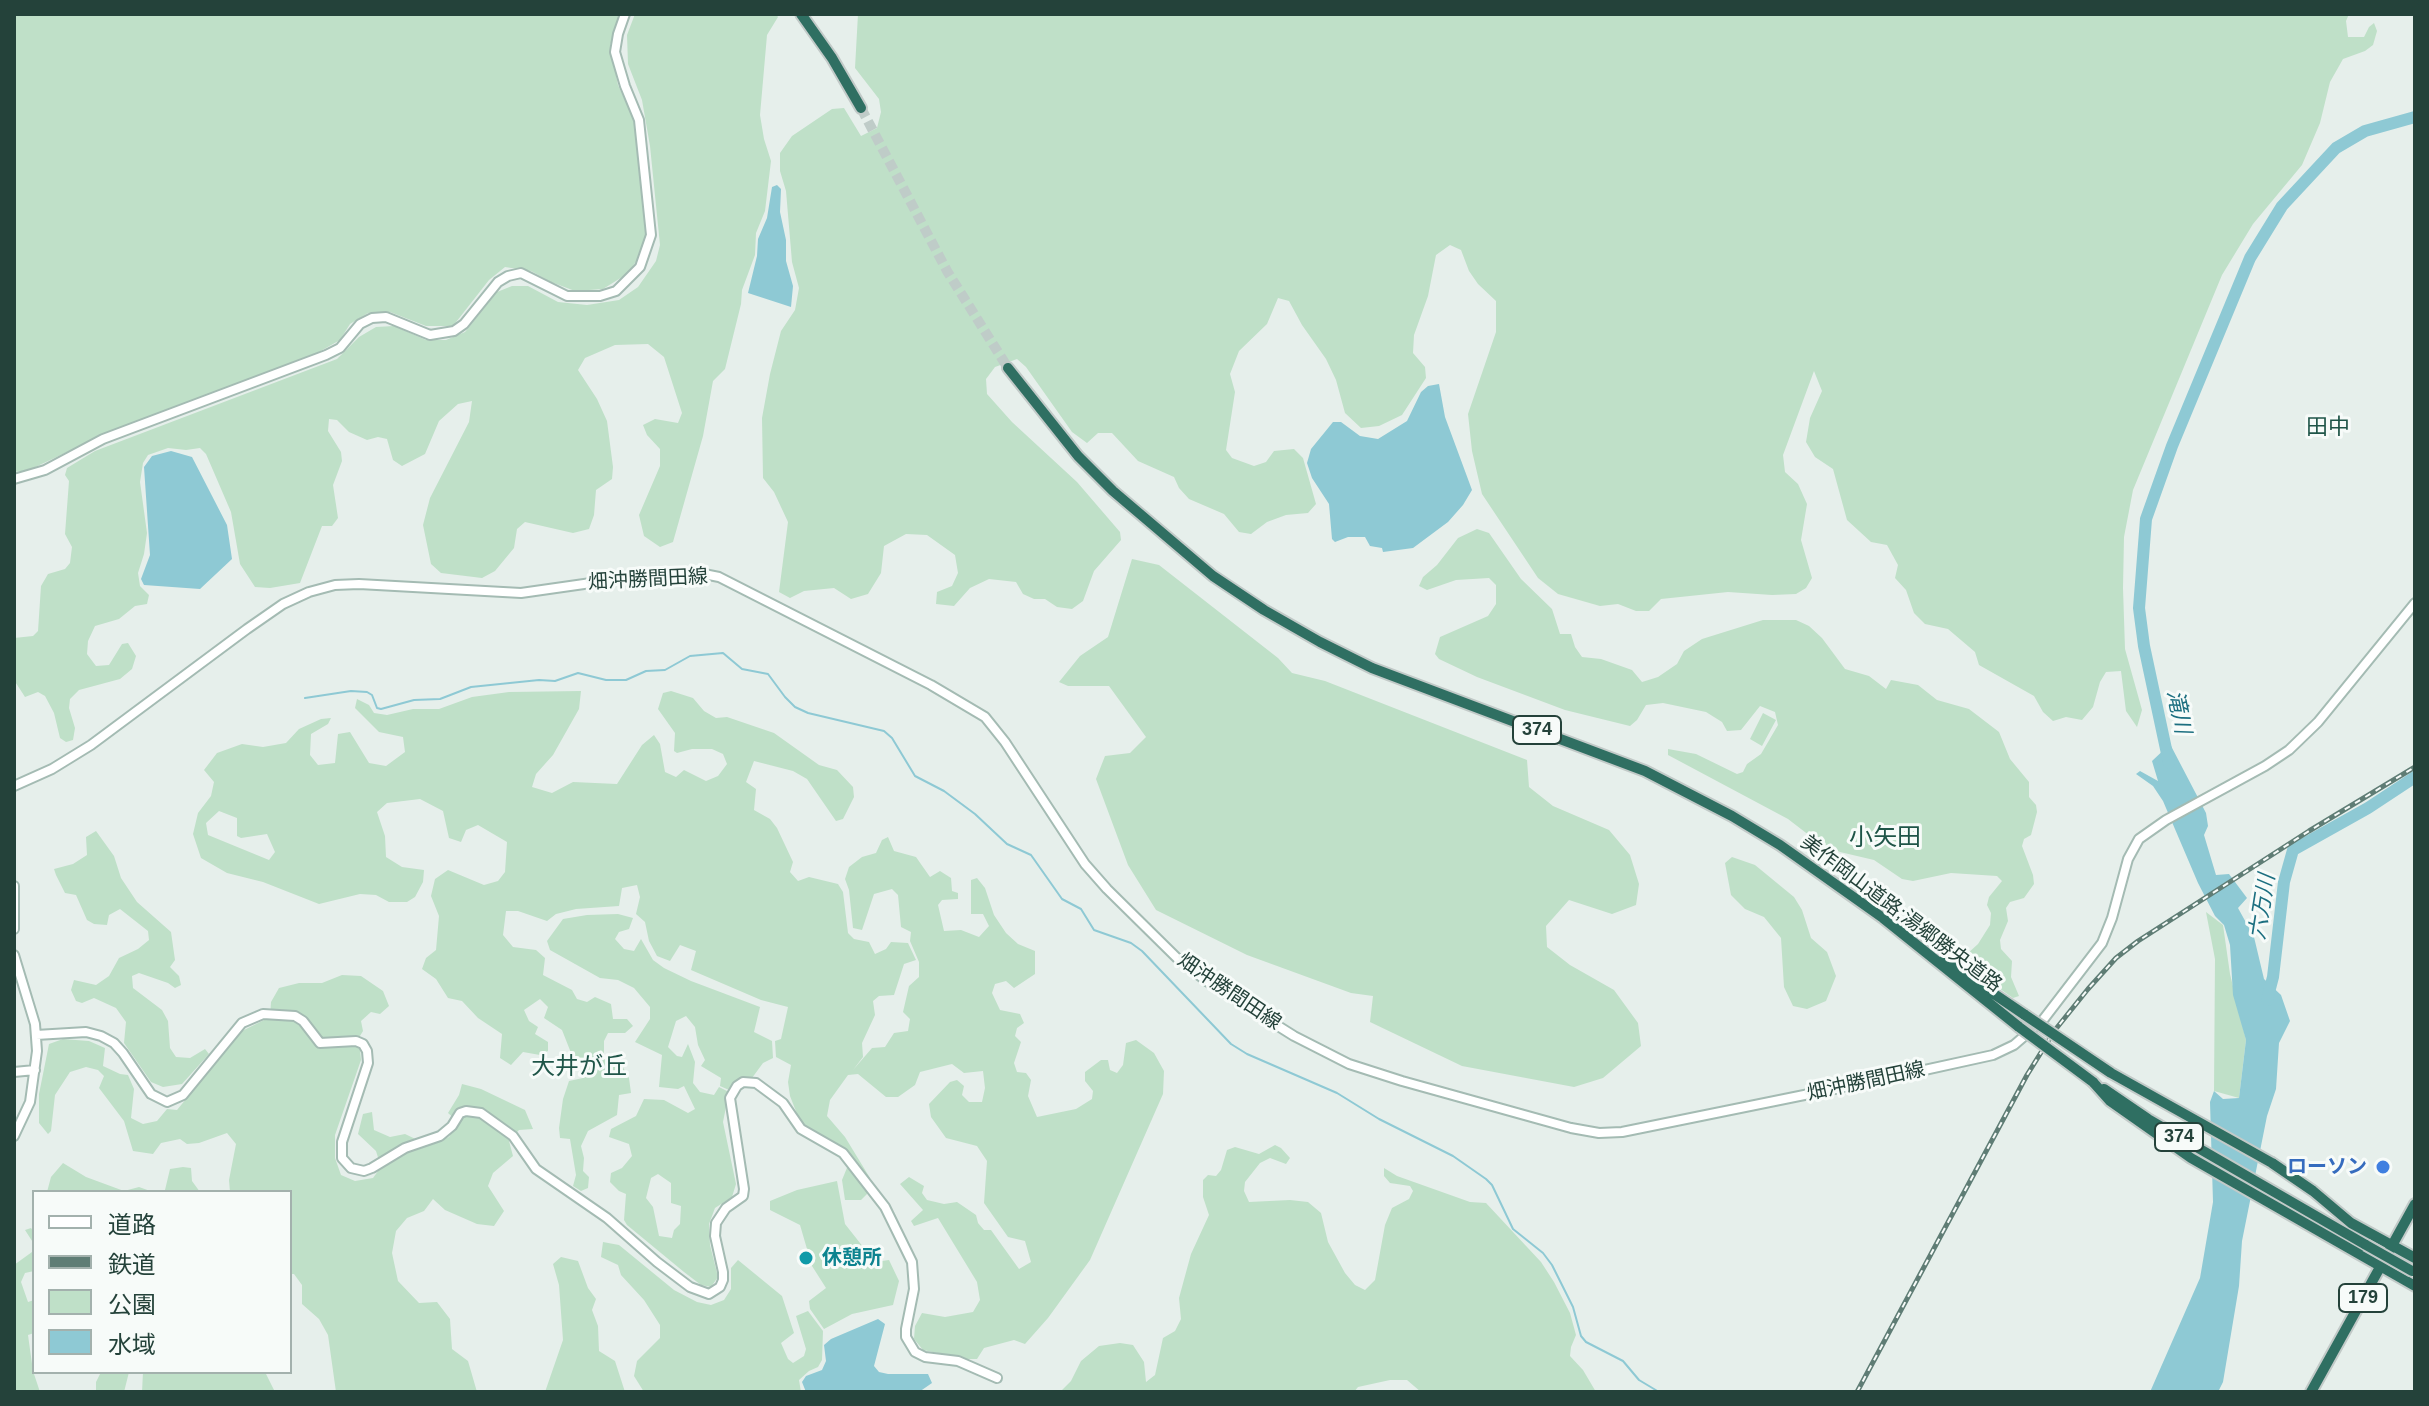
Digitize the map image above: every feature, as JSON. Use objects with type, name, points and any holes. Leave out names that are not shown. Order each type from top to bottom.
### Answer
[{"type":"highway","points":[[801,14],[832,58],[861,108]]},
{"type":"highway","name":"美作岡山道路;湯郷勝央道路","points":[[1008,368],[1078,456],[1137,514],[1213,576],[1264,610],[1359,661],[1607,756],[1692,794],[1780,845],[1883,918],[2019,1027],[2148,1119],[2414,1272]]},
{"type":"highway","points":[[1883,918],[2111,1073],[2272,1163],[2313,1191],[2351,1223],[2415,1258]]},
{"type":"highway","points":[[2093,1082],[2110,1101],[2144,1127],[2265,1202],[2415,1286]]},
{"type":"highway","name":"179","points":[[2311,1392],[2415,1204]]},
{"type":"street","points":[[14,479],[45,470],[103,439],[326,355],[340,348],[360,324],[372,318],[386,317],[430,335],[454,331],[464,324],[498,282],[521,273],[567,296],[600,296],[616,291],[640,267],[651,235],[639,120],[615,52],[625,14]]},
{"type":"street","name":"畑沖勝間田線","points":[[14,786],[52,769],[91,745],[247,629],[283,604],[309,592],[335,585],[359,584],[521,593],[626,578],[704,574],[719,577],[931,685],[985,717],[1005,742],[1085,864],[1178,959],[1208,982],[1294,1036],[1349,1064],[1599,1133],[1622,1132],[1993,1055],[2014,1045],[2043,1020],[2102,943],[2135,846],[2145,833],[2289,750],[2318,722],[2415,603]]},
{"type":"street","points":[[14,886],[14,929]]},
{"type":"street","points":[[14,955],[36,1035],[30,1102],[14,1136]]},
{"type":"street","points":[[36,1035],[86,1032],[101,1036],[114,1043],[123,1053],[151,1094],[167,1102],[183,1095],[242,1023],[263,1014],[295,1016],[303,1021],[320,1043],[356,1041],[363,1044],[367,1051],[368,1063],[342,1142],[342,1158],[351,1168],[364,1171],[372,1168],[405,1148],[440,1136],[452,1126],[460,1113],[481,1113],[513,1136],[536,1169],[607,1218],[690,1287],[709,1294],[720,1287],[723,1280],[715,1236],[716,1223],[726,1208],[743,1196],[744,1189],[730,1098],[743,1082],[756,1083],[783,1103],[801,1129],[843,1153],[885,1207],[912,1262],[914,1289],[906,1337],[915,1352],[925,1357],[958,1361],[997,1378]]},
{"type":"street","points":[[14,1072],[35,1070]]},
{"type":"green space","points":[[14,14],[620,14],[610,46],[618,85],[634,120],[646,235],[638,259],[627,274],[603,289],[575,291],[531,271],[505,267],[489,280],[453,326],[426,326],[390,312],[368,313],[350,324],[340,340],[319,352],[116,429],[29,470],[14,472]]},
{"type":"green space","points":[[635,14],[776,14],[778,17],[767,35],[760,115],[771,161],[765,211],[756,233],[755,255],[742,290],[725,369],[713,381],[703,436],[673,542],[660,547],[644,536],[639,515],[660,466],[660,449],[647,435],[643,425],[655,419],[678,423],[682,413],[664,357],[648,344],[615,345],[585,358],[578,370],[607,421],[613,467],[612,479],[596,490],[594,515],[589,529],[573,533],[525,522],[517,529],[514,548],[495,571],[482,578],[441,573],[431,564],[423,525],[430,498],[469,422],[472,401],[458,404],[439,421],[425,454],[402,466],[393,460],[387,439],[378,437],[367,440],[349,432],[337,420],[329,419],[328,431],[341,452],[342,461],[333,485],[338,518],[332,526],[322,526],[300,583],[270,588],[255,587],[240,564],[231,512],[206,454],[200,448],[168,448],[148,455],[143,463],[140,482],[147,533],[138,573],[140,586],[149,595],[147,604],[135,606],[119,619],[95,626],[88,641],[87,654],[96,666],[109,665],[122,644],[128,643],[136,656],[132,669],[120,679],[79,690],[70,699],[69,708],[75,728],[73,740],[66,742],[60,738],[54,713],[45,696],[38,692],[25,697],[14,680],[14,638],[33,636],[38,631],[41,586],[48,574],[65,569],[70,563],[72,547],[65,534],[67,468],[95,451],[337,359],[359,337],[376,327],[394,326],[426,340],[446,340],[465,332],[497,292],[512,286],[528,286],[558,302],[587,305],[619,300],[638,287],[656,261],[660,245],[642,100],[628,64],[627,35]]},
{"type":"green space","points":[[858,14],[2349,14],[2346,21],[2348,37],[2364,37],[2374,23],[2377,31],[2373,45],[2343,59],[2330,82],[2320,123],[2302,165],[2253,224],[2222,275],[2133,490],[2124,537],[2123,588],[2125,649],[2142,710],[2137,727],[2126,711],[2121,671],[2106,672],[2093,707],[2082,720],[2066,717],[2053,721],[2043,712],[2034,696],[1979,665],[1975,652],[1948,629],[1925,624],[1914,613],[1906,590],[1895,578],[1898,565],[1887,545],[1871,542],[1847,520],[1833,469],[1815,457],[1806,442],[1810,418],[1822,391],[1814,371],[1783,455],[1785,472],[1798,484],[1807,504],[1801,540],[1812,578],[1806,588],[1796,594],[1728,592],[1661,599],[1649,611],[1636,611],[1618,604],[1600,606],[1558,594],[1538,578],[1482,494],[1472,451],[1468,414],[1496,332],[1496,301],[1469,271],[1461,250],[1450,245],[1436,255],[1428,296],[1414,335],[1413,353],[1425,367],[1426,378],[1402,415],[1379,426],[1361,428],[1345,413],[1336,380],[1326,359],[1289,301],[1278,298],[1267,324],[1239,351],[1230,374],[1235,392],[1226,450],[1232,458],[1254,466],[1266,462],[1274,451],[1294,449],[1303,458],[1316,504],[1308,513],[1286,515],[1267,522],[1251,534],[1239,532],[1224,514],[1189,499],[1174,477],[1138,461],[1112,433],[1098,433],[1087,443],[1072,432],[1017,359],[995,367],[986,379],[987,394],[1012,422],[1077,482],[1120,532],[1121,540],[1094,571],[1083,601],[1072,609],[1057,607],[1045,599],[1034,599],[1023,594],[1016,582],[989,579],[970,588],[954,606],[936,604],[937,592],[952,586],[958,573],[955,555],[927,535],[906,534],[884,546],[881,573],[868,594],[851,599],[834,588],[804,591],[790,598],[779,592],[788,522],[774,492],[763,478],[762,418],[781,331],[795,310],[799,288],[792,262],[780,153],[792,136],[832,109],[844,108],[861,136],[877,128],[881,112],[879,99],[855,68]]},
{"type":"green space","points":[[1477,529],[1489,533],[1521,579],[1552,609],[1560,634],[1571,634],[1582,657],[1601,659],[1632,670],[1642,682],[1658,677],[1677,664],[1684,651],[1702,639],[1763,620],[1796,620],[1809,626],[1822,638],[1845,669],[1869,676],[1886,689],[1891,680],[1918,685],[1937,700],[1969,709],[1999,732],[2010,759],[2029,782],[2029,797],[2036,805],[2037,812],[2031,835],[2024,839],[2022,846],[2034,884],[2024,898],[2010,902],[2006,908],[2008,921],[2000,940],[2001,949],[2012,961],[2011,977],[2019,996],[2013,998],[1969,967],[1967,954],[1978,944],[1990,925],[1991,913],[1987,905],[1989,897],[2002,881],[1997,876],[1951,873],[1913,881],[1902,879],[1874,860],[1840,852],[1814,839],[1788,819],[1668,755],[1668,749],[1696,754],[1737,774],[1743,772],[1747,764],[1761,754],[1778,725],[1775,712],[1760,706],[1741,730],[1727,731],[1722,722],[1706,712],[1663,703],[1646,705],[1630,726],[1565,710],[1477,677],[1439,659],[1435,654],[1440,637],[1488,616],[1496,604],[1496,585],[1489,578],[1456,580],[1427,590],[1419,586],[1423,577],[1437,565],[1458,538]]},
{"type":"green space","points":[[1132,559],[1159,565],[1278,658],[1292,673],[1325,681],[1527,760],[1529,787],[1553,806],[1609,830],[1630,855],[1639,884],[1636,905],[1612,914],[1569,900],[1546,926],[1547,947],[1570,965],[1614,990],[1638,1023],[1641,1046],[1603,1078],[1574,1087],[1462,1066],[1370,1022],[1373,996],[1351,993],[1247,955],[1156,910],[1128,865],[1096,779],[1105,756],[1130,753],[1146,737],[1109,686],[1068,686],[1059,682],[1080,656],[1108,637]]},
{"type":"green space","points":[[581,691],[579,709],[553,755],[536,774],[532,787],[552,793],[573,782],[617,784],[642,745],[654,735],[660,744],[665,772],[676,777],[684,770],[706,781],[718,776],[727,764],[723,754],[712,749],[674,751],[675,733],[658,709],[663,693],[671,691],[693,698],[704,711],[716,718],[727,717],[774,733],[819,765],[837,770],[853,787],[854,797],[843,819],[836,821],[807,779],[793,771],[754,761],[746,782],[756,789],[754,810],[770,819],[777,828],[793,862],[790,872],[798,881],[809,877],[838,884],[843,892],[848,933],[854,939],[869,942],[875,954],[886,949],[891,942],[908,943],[916,960],[904,964],[894,995],[879,996],[873,1001],[875,1015],[862,1043],[863,1057],[853,1070],[872,1048],[885,1047],[894,1033],[908,1031],[910,1019],[903,1012],[909,986],[919,977],[919,962],[910,941],[911,932],[901,927],[898,895],[892,889],[874,894],[862,930],[853,928],[845,879],[849,867],[862,857],[876,853],[882,840],[888,837],[894,851],[916,857],[930,877],[940,871],[951,878],[952,891],[958,893],[958,899],[942,900],[938,905],[944,931],[961,930],[979,937],[989,926],[983,914],[971,914],[971,880],[977,878],[985,888],[994,915],[1006,933],[1018,944],[1035,951],[1035,974],[1014,988],[1006,981],[995,984],[992,993],[1000,1010],[1020,1014],[1024,1023],[1017,1028],[1015,1036],[1021,1042],[1014,1063],[1017,1072],[1026,1073],[1031,1080],[1028,1096],[1037,1117],[1076,1109],[1092,1099],[1093,1091],[1085,1081],[1085,1072],[1101,1060],[1108,1060],[1110,1070],[1117,1073],[1123,1065],[1126,1043],[1136,1040],[1154,1053],[1164,1071],[1163,1094],[1090,1260],[1025,1344],[1014,1340],[984,1348],[977,1359],[967,1359],[923,1350],[914,1339],[915,1326],[922,1313],[945,1317],[973,1312],[980,1300],[977,1282],[938,1218],[914,1226],[911,1221],[923,1210],[900,1184],[909,1177],[924,1186],[922,1193],[927,1200],[944,1204],[957,1202],[976,1215],[978,1223],[984,1230],[991,1230],[1019,1269],[1031,1262],[1025,1241],[1008,1237],[984,1203],[987,1161],[977,1146],[946,1138],[931,1117],[929,1104],[950,1082],[957,1080],[964,1086],[962,1095],[969,1102],[982,1102],[985,1088],[983,1071],[964,1073],[952,1064],[920,1072],[915,1085],[898,1097],[886,1097],[858,1074],[848,1075],[830,1100],[827,1116],[845,1137],[870,1178],[867,1194],[861,1200],[845,1200],[842,1180],[851,1158],[833,1141],[808,1129],[799,1119],[790,1096],[788,1082],[791,1065],[776,1057],[775,1041],[781,1039],[788,1007],[761,1000],[691,970],[696,951],[680,945],[670,961],[657,956],[649,941],[645,922],[636,914],[640,897],[637,885],[622,888],[619,906],[576,909],[556,914],[547,921],[518,911],[506,911],[503,935],[513,947],[536,950],[545,958],[543,975],[572,990],[577,999],[587,1002],[595,997],[611,1004],[613,1019],[627,1019],[633,1026],[625,1033],[608,1033],[604,1041],[604,1059],[620,1062],[629,1078],[631,1093],[619,1095],[617,1115],[588,1131],[581,1146],[583,1171],[589,1177],[588,1188],[581,1191],[573,1186],[576,1175],[570,1139],[560,1138],[559,1128],[569,1081],[583,1078],[583,1065],[575,1063],[562,1030],[544,1018],[548,1007],[540,999],[524,1010],[529,1021],[538,1027],[535,1034],[548,1042],[548,1051],[540,1055],[523,1052],[511,1065],[500,1058],[502,1034],[478,1018],[462,1001],[448,998],[436,979],[422,969],[426,958],[436,950],[439,916],[431,896],[435,879],[448,870],[484,885],[498,881],[505,872],[507,842],[478,825],[466,830],[461,842],[449,838],[443,811],[420,799],[387,803],[377,812],[385,836],[386,857],[402,867],[424,870],[423,882],[415,897],[407,902],[389,902],[376,895],[360,894],[319,904],[263,882],[227,873],[201,858],[193,834],[198,813],[211,796],[214,782],[204,770],[217,753],[242,744],[263,747],[286,743],[299,729],[331,718],[328,724],[311,734],[310,755],[318,765],[335,763],[338,734],[350,732],[369,763],[386,766],[405,752],[403,737],[379,732],[355,708],[357,699],[369,705],[374,713],[387,715],[413,709],[439,709],[472,697],[509,692]],"holes":[[[219,811],[237,818],[237,836],[267,834],[275,852],[269,860],[208,835],[206,823]]]},
{"type":"green space","points":[[1763,713],[1776,720],[1762,746],[1750,739]]},
{"type":"green space","points":[[96,831],[114,856],[121,878],[137,902],[171,932],[175,960],[170,967],[179,976],[181,985],[175,988],[139,973],[132,976],[133,988],[162,1010],[168,1021],[170,1048],[176,1057],[190,1058],[205,1049],[209,1054],[182,1084],[163,1087],[151,1082],[124,1043],[126,1022],[116,1008],[94,998],[82,1003],[76,1001],[71,990],[74,980],[96,985],[109,976],[119,958],[149,940],[148,931],[120,909],[109,915],[107,925],[87,920],[76,895],[65,893],[56,875],[54,869],[73,864],[87,855],[86,837]]},
{"type":"green space","points":[[1732,857],[1755,865],[1794,897],[1802,910],[1811,938],[1827,952],[1836,976],[1826,1001],[1807,1009],[1793,1006],[1784,987],[1781,938],[1764,917],[1745,909],[1731,895],[1725,863]]},
{"type":"green space","points":[[2206,912],[2223,925],[2230,974],[2246,1040],[2239,1098],[2214,1091],[2215,959]]},
{"type":"green space","points":[[618,914],[633,918],[629,929],[619,932],[615,939],[624,949],[634,951],[641,939],[653,960],[664,968],[760,1007],[754,1032],[772,1041],[773,1058],[763,1063],[752,1078],[741,1080],[729,1090],[720,1086],[721,1078],[701,1066],[705,1060],[695,1027],[686,1016],[676,1021],[668,1047],[682,1057],[688,1044],[695,1062],[693,1083],[700,1092],[714,1095],[719,1087],[729,1092],[723,1122],[736,1184],[732,1197],[715,1208],[709,1224],[710,1245],[718,1277],[711,1287],[701,1285],[627,1225],[624,1220],[626,1194],[610,1182],[611,1173],[622,1168],[632,1156],[629,1144],[609,1137],[611,1129],[636,1116],[644,1099],[664,1100],[688,1113],[695,1109],[684,1086],[678,1089],[659,1087],[662,1055],[635,1042],[650,1019],[650,1007],[634,988],[618,980],[600,978],[550,950],[547,941],[563,919]],"holes":[[[658,1174],[671,1183],[671,1203],[681,1206],[680,1224],[672,1238],[659,1236],[653,1207],[646,1198],[651,1178]]]},
{"type":"green space","points":[[342,975],[361,976],[383,991],[389,1006],[380,1014],[371,1012],[361,1021],[363,1031],[355,1044],[360,1049],[361,1060],[335,1135],[335,1158],[341,1175],[355,1181],[373,1178],[381,1167],[376,1151],[358,1134],[363,1114],[372,1112],[374,1130],[390,1137],[405,1134],[428,1145],[449,1137],[458,1122],[448,1113],[462,1084],[481,1089],[525,1110],[533,1129],[519,1130],[509,1141],[513,1156],[493,1173],[488,1186],[504,1211],[494,1226],[477,1224],[445,1210],[433,1199],[424,1211],[407,1218],[396,1231],[392,1253],[398,1281],[419,1303],[437,1302],[450,1319],[452,1349],[468,1361],[477,1392],[336,1392],[328,1335],[319,1319],[302,1304],[302,1285],[292,1274],[292,1190],[230,1190],[236,1144],[227,1133],[199,1143],[187,1144],[180,1139],[161,1143],[153,1154],[133,1151],[124,1121],[99,1088],[104,1076],[98,1070],[86,1067],[70,1072],[55,1095],[51,1131],[48,1134],[39,1123],[39,1094],[49,1044],[63,1039],[89,1041],[105,1048],[103,1066],[128,1075],[134,1089],[131,1118],[143,1124],[157,1121],[167,1109],[177,1110],[242,1031],[270,1017],[271,1002],[279,988],[299,983],[322,983]]},
{"type":"green space","points":[[1275,1145],[1290,1158],[1286,1164],[1270,1158],[1260,1163],[1245,1182],[1244,1191],[1249,1202],[1308,1202],[1321,1213],[1328,1242],[1345,1273],[1355,1285],[1365,1290],[1375,1280],[1385,1225],[1392,1208],[1409,1199],[1413,1191],[1410,1186],[1390,1183],[1384,1176],[1384,1168],[1397,1176],[1470,1202],[1486,1203],[1541,1262],[1554,1282],[1570,1313],[1576,1335],[1570,1356],[1596,1392],[1421,1392],[1407,1380],[1390,1380],[1358,1387],[1354,1392],[1060,1392],[1071,1381],[1081,1361],[1099,1346],[1133,1345],[1144,1362],[1146,1382],[1155,1375],[1163,1338],[1175,1331],[1181,1319],[1179,1298],[1191,1254],[1209,1215],[1203,1197],[1203,1180],[1208,1175],[1216,1176],[1221,1170],[1227,1150],[1235,1147],[1259,1154]]},
{"type":"green space","points":[[63,1163],[86,1177],[121,1190],[48,1190],[51,1177]]},
{"type":"green space","points":[[191,1168],[192,1181],[199,1190],[165,1190],[170,1169]]},
{"type":"green space","points":[[837,1181],[845,1224],[875,1262],[889,1260],[899,1281],[893,1305],[852,1314],[824,1329],[810,1309],[809,1301],[826,1288],[812,1266],[800,1225],[770,1210],[770,1201],[797,1190]]},
{"type":"green space","points":[[32,1229],[32,1241],[25,1230]]},
{"type":"green space","points":[[603,1242],[619,1245],[674,1290],[697,1302],[711,1305],[724,1300],[731,1289],[731,1268],[738,1260],[782,1296],[794,1333],[781,1343],[788,1359],[793,1363],[804,1356],[806,1349],[796,1316],[808,1311],[823,1331],[822,1360],[818,1367],[799,1380],[801,1392],[644,1392],[634,1376],[637,1361],[660,1338],[660,1325],[644,1300],[621,1275],[618,1265],[601,1257]]},
{"type":"green space","points":[[32,1252],[32,1271],[25,1273],[21,1282],[28,1302],[32,1301],[32,1334],[28,1335],[32,1374],[40,1392],[14,1392],[14,1265]]},
{"type":"green space","points":[[561,1257],[578,1261],[588,1288],[596,1299],[592,1310],[598,1326],[599,1351],[615,1361],[625,1392],[545,1392],[563,1340],[559,1285],[553,1264]]},
{"type":"green space","points":[[100,1374],[128,1374],[124,1392],[96,1392]]},
{"type":"green space","points":[[143,1374],[266,1374],[275,1392],[142,1392]]},
{"type":"water","points":[[777,185],[781,189],[780,212],[786,240],[786,261],[793,286],[791,307],[748,293],[758,239],[767,218],[772,187]]},
{"type":"water","points":[[1439,384],[1445,417],[1472,490],[1463,505],[1448,522],[1413,548],[1383,552],[1382,548],[1370,546],[1365,537],[1348,537],[1335,542],[1332,539],[1329,504],[1312,478],[1307,463],[1311,449],[1333,422],[1341,422],[1360,436],[1378,439],[1407,421],[1421,392],[1428,386]]},
{"type":"water","points":[[171,451],[192,457],[227,525],[232,559],[200,589],[144,585],[141,579],[150,555],[144,467],[152,456]]},
{"type":"water","points":[[2170,744],[2206,813],[2208,826],[2204,835],[2216,875],[2229,874],[2247,898],[2238,908],[2254,937],[2264,979],[2281,995],[2290,1021],[2279,1043],[2276,1089],[2267,1116],[2242,1241],[2239,1286],[2223,1382],[2218,1392],[2150,1392],[2200,1278],[2213,1202],[2210,1102],[2214,1091],[2223,1099],[2239,1098],[2246,1040],[2233,995],[2230,945],[2224,925],[2215,916],[2198,883],[2163,801],[2153,786],[2136,774],[2140,771],[2158,781],[2152,761]]},
{"type":"water","points":[[878,1319],[885,1324],[874,1366],[879,1372],[928,1374],[932,1383],[919,1392],[806,1392],[802,1382],[806,1376],[822,1370],[826,1361],[824,1345]]},
{"type":"waterway","name":"滝川","points":[[2169,763],[2139,608],[2146,519],[2172,446],[2250,258],[2282,206],[2336,148],[2365,131],[2415,117]]},
{"type":"waterway","points":[[305,698],[351,691],[367,692],[372,695],[377,708],[381,709],[414,700],[440,699],[471,687],[555,681],[578,673],[606,680],[626,680],[646,671],[665,670],[690,656],[723,653],[742,669],[768,674],[795,707],[808,713],[884,731],[892,738],[915,776],[944,791],[1007,844],[1031,855],[1062,899],[1081,909],[1094,930],[1131,943],[1142,951],[1231,1044],[1337,1093],[1379,1119],[1453,1156],[1486,1179],[1492,1185],[1513,1229],[1543,1253],[1552,1265],[1573,1307],[1581,1336],[1586,1342],[1623,1361],[1639,1380],[1659,1392]]},
{"type":"waterway","name":"六万川","points":[[2267,1000],[2273,977],[2284,882],[2293,850],[2368,808],[2415,777]]},
{"type":"tunnel","points":[[861,108],[947,271],[1008,368]]},
{"type":"railway","points":[[1857,1392],[2027,1075],[2055,1030],[2088,989],[2116,958],[2138,941],[2415,767]]},
{"type":"place","name":"ローソン","points":[[2383,1167]]},
{"type":"place","name":"休憩所","points":[[806,1258]]},
{"type":"district","name":"田中","points":[[2328,428]]},
{"type":"district","name":"小矢田","points":[[1885,838]]},
{"type":"district","name":"大井が丘","points":[[579,1067]]}]
